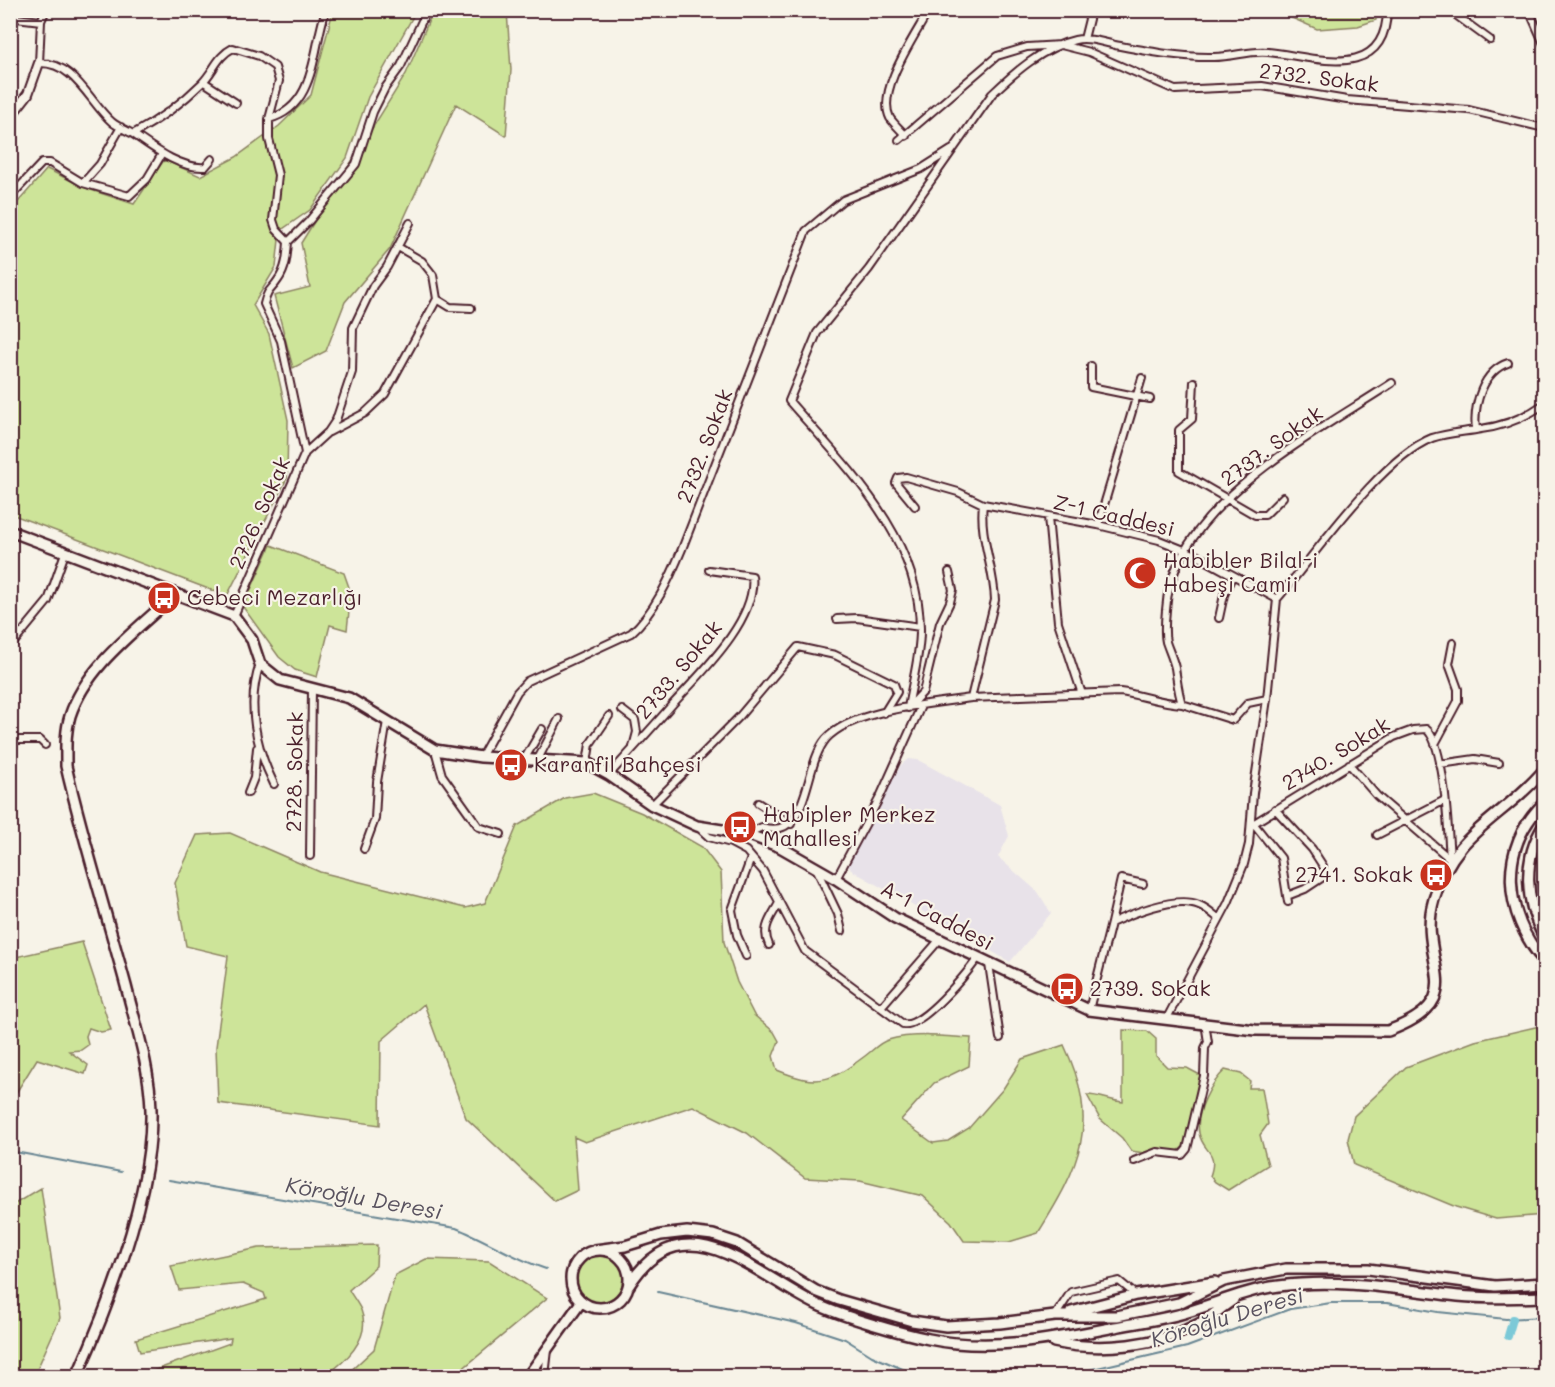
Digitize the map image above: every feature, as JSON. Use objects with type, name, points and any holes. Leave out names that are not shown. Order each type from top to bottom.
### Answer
[{"type":"main road","points":[[10,531],[234,616],[252,640],[260,664]]},
{"type":"main road","points":[[77,1377],[115,1287],[147,1155],[151,1114],[139,1035],[66,766],[66,734],[75,701],[85,683],[174,594]]},
{"type":"main road","name":"A-1 Caddesi","points":[[260,664],[280,680],[349,698],[435,750],[481,757],[587,763],[609,775],[652,805],[697,826],[747,834],[780,847],[836,879],[895,918],[1089,1010],[1205,1022],[1255,1030],[1388,1031],[1425,1013],[1438,993],[1438,977],[1431,944],[1430,922],[1433,901],[1450,859],[1478,827],[1515,801],[1545,770]]},
{"type":"main road","points":[[1545,803],[1533,814],[1519,835],[1511,874],[1512,899],[1522,926],[1545,961]]},
{"type":"main road","points":[[1545,825],[1536,837],[1529,876],[1530,901],[1545,937]]},
{"type":"main road","points":[[1224,1281],[1179,1303],[1117,1316],[1055,1316],[1000,1323],[957,1325],[912,1321],[869,1310],[816,1291],[756,1253],[713,1235],[687,1232],[661,1235],[625,1246],[586,1253],[573,1267],[571,1286],[581,1302],[599,1308],[608,1307],[617,1303],[646,1262],[658,1253],[683,1245],[704,1246],[747,1264],[820,1306],[929,1340],[985,1345],[1049,1341],[1176,1315],[1278,1286],[1323,1282],[1377,1285],[1488,1298],[1545,1297]]},
{"type":"main road","points":[[595,1250],[605,1250],[622,1260],[627,1268],[628,1287]]},
{"type":"main road","points":[[1055,1316],[1136,1294],[1286,1269],[1327,1267],[1368,1269],[1495,1286],[1545,1283]]},
{"type":"main road","points":[[1049,1341],[1079,1347],[1148,1341],[1199,1324],[1240,1295]]},
{"type":"main road","points":[[528,1377],[581,1302]]},
{"type":"street","points":[[10,117],[28,94],[39,63],[41,21],[46,10]]},
{"type":"street","points":[[268,119],[283,115],[306,90],[313,69],[318,34],[326,10]]},
{"type":"street","points":[[305,453],[281,341],[264,304],[268,290],[281,276],[287,261],[288,242],[309,221],[356,164],[373,112],[408,52],[427,10]]},
{"type":"street","points":[[906,136],[890,118],[889,91],[896,70],[929,10]]},
{"type":"street","points":[[1084,39],[1090,15],[1095,10]]},
{"type":"street","name":"2732. Sokak","points":[[899,140],[997,56],[1027,47],[1061,45],[1084,39],[1203,57],[1228,56],[1256,51],[1337,62],[1358,58],[1373,49],[1383,33],[1387,10]]},
{"type":"street","points":[[1449,10],[1490,40]]},
{"type":"street","points":[[1529,10],[1545,44]]},
{"type":"street","points":[[16,18],[41,21]]},
{"type":"street","name":"2732. Sokak","points":[[920,627],[917,596],[907,559],[871,495],[789,401],[817,333],[870,269],[992,94],[1014,73],[1061,45],[1089,52],[1176,90],[1262,86],[1347,100],[1469,110],[1545,128]]},
{"type":"street","points":[[133,134],[151,124],[204,82],[223,53],[233,48],[259,56],[275,67],[279,81],[268,119],[268,140],[278,175],[273,220],[276,229],[288,242]]},
{"type":"street","points":[[39,63],[52,63],[70,74],[112,122],[162,154],[196,168],[205,167],[212,159]]},
{"type":"street","points":[[204,82],[236,103]]},
{"type":"street","points":[[83,183],[100,164],[121,128]]},
{"type":"street","name":"2732. Sokak","points":[[481,757],[518,692],[527,681],[630,633],[641,624],[671,574],[682,549],[806,231],[843,200],[921,169],[954,148]]},
{"type":"street","points":[[10,197],[42,163],[51,163],[83,183],[129,196],[147,179],[162,154]]},
{"type":"street","name":"2726. Sokak","points":[[234,616],[305,453],[328,432],[336,420],[352,372],[353,328],[373,286],[410,224]]},
{"type":"street","points":[[398,247],[422,261],[433,275],[437,299],[450,307],[471,308]]},
{"type":"street","name":"2726. Sokak","points":[[328,432],[365,413],[385,393],[437,299]]},
{"type":"street","points":[[1476,430],[1477,403],[1490,373],[1508,363]]},
{"type":"street","points":[[1091,366],[1090,387],[1150,399]]},
{"type":"street","points":[[1098,525],[1142,378]]},
{"type":"street","points":[[1194,382],[1192,419],[1179,430],[1179,471],[1260,517],[1283,497]]},
{"type":"street","name":"2737. Sokak","points":[[1182,704],[1175,666],[1166,641],[1166,608],[1172,576],[1184,550],[1226,499],[1260,470],[1392,383]]},
{"type":"street","points":[[1167,1018],[1219,919],[1244,864],[1253,825],[1252,793],[1267,699],[1277,598],[1363,495],[1390,468],[1432,439],[1509,423],[1545,404]]},
{"type":"street","name":"Z-1 Caddesi","points":[[915,506],[896,483],[898,478],[906,477],[958,492],[983,504],[1098,525],[1158,540],[1184,550],[1277,598]]},
{"type":"street","points":[[971,698],[995,600],[994,584],[981,524],[983,504]]},
{"type":"street","points":[[1048,517],[1058,622],[1082,694]]},
{"type":"street","points":[[10,647],[48,601],[66,553]]},
{"type":"street","name":"2733. Sokak","points":[[609,775],[692,686],[733,634],[748,600],[753,584],[752,576],[709,570]]},
{"type":"street","points":[[908,708],[924,692],[934,642],[953,590],[949,572]]},
{"type":"street","points":[[1220,618],[1224,595],[1232,576]]},
{"type":"street","points":[[837,619],[857,618],[920,627],[908,708]]},
{"type":"street","points":[[1450,859],[1445,800],[1436,742],[1459,697],[1449,664],[1453,643]]},
{"type":"street","points":[[652,805],[739,717],[798,647],[835,655],[894,684],[897,692],[884,714]]},
{"type":"street","points":[[248,793],[254,778],[257,744],[255,680],[260,664]]},
{"type":"street","name":"2728. Sokak","points":[[310,856],[312,689]]},
{"type":"street","points":[[747,834],[762,827],[771,831],[783,830],[791,824],[800,810],[813,763],[826,739],[851,723],[884,714],[971,698],[1120,692],[1138,694],[1154,701],[1182,704],[1233,720],[1248,703],[1267,699]]},
{"type":"street","points":[[836,879],[880,797],[921,706]]},
{"type":"street","points":[[622,710],[635,720],[637,732],[632,751]]},
{"type":"street","points":[[587,763],[590,744],[609,716]]},
{"type":"street","points":[[538,759],[559,720]]},
{"type":"street","points":[[364,849],[375,819],[377,782],[387,721]]},
{"type":"street","points":[[525,758],[542,729]]},
{"type":"street","name":"2740. Sokak","points":[[1253,825],[1394,737],[1413,730],[1426,729],[1436,742]]},
{"type":"street","points":[[10,738],[39,740],[45,745]]},
{"type":"street","points":[[257,744],[274,784]]},
{"type":"street","points":[[435,750],[442,775],[479,827],[501,834]]},
{"type":"street","points":[[1440,764],[1475,759],[1499,763]]},
{"type":"street","points":[[1349,764],[1377,796],[1450,859]]},
{"type":"street","points":[[1377,835],[1445,800]]},
{"type":"street","points":[[758,803],[791,824]]},
{"type":"street","points":[[1275,810],[1312,849],[1323,866]]},
{"type":"street","points":[[1253,825],[1281,858],[1287,899],[1323,877]]},
{"type":"street","points":[[697,826],[709,837],[731,843],[746,851],[763,871],[806,951],[903,1024],[914,1024],[944,997],[978,958]]},
{"type":"street","points":[[746,956],[737,935],[732,910],[751,858]]},
{"type":"street","points":[[816,868],[838,914],[842,931]]},
{"type":"street","points":[[1089,1010],[1121,879],[1143,884]]},
{"type":"street","points":[[769,945],[764,935],[765,928],[779,903]]},
{"type":"street","points":[[1111,923],[1131,914],[1180,903],[1198,904],[1219,919]]},
{"type":"street","points":[[881,1007],[941,938]]},
{"type":"street","points":[[989,964],[1000,1038]]},
{"type":"street","points":[[1134,1161],[1157,1152],[1182,1155],[1187,1149],[1206,1068],[1204,1048],[1208,1042],[1204,1031],[1205,1022]]},
{"type":"street","points":[[1055,1316],[1071,1292],[1119,1281],[1136,1294]]},
{"type":"street","points":[[545,1377],[548,1349]]},
{"type":"shaded area","points":[[908,759],[918,760],[1000,805],[1009,836],[998,857],[1038,892],[1051,913],[1010,962],[848,866],[849,859],[901,765]]},
{"type":"green space","points":[[333,11],[416,11],[368,97],[347,158],[310,210],[280,231],[276,267],[253,305],[269,334],[288,420],[287,478],[227,596],[11,514],[11,210],[47,169],[88,189],[134,204],[164,160],[200,176],[236,157],[279,126],[311,95]]},
{"type":"green space","points":[[433,11],[507,11],[511,70],[506,136],[456,104],[390,249],[345,302],[326,351],[293,368],[274,296],[310,287],[301,243],[406,74]]},
{"type":"green space","points":[[1276,11],[1376,11],[1376,20],[1358,26],[1317,29]]},
{"type":"green space","points":[[271,545],[344,573],[351,593],[347,630],[330,625],[317,677],[295,670],[279,657],[243,607]]},
{"type":"green space","points":[[593,793],[642,813],[702,847],[721,872],[724,942],[737,982],[754,1015],[774,1032],[779,1041],[773,1056],[777,1070],[803,1079],[823,1079],[842,1072],[888,1040],[918,1036],[971,1038],[969,1066],[934,1083],[901,1120],[933,1143],[948,1141],[969,1128],[1003,1089],[1022,1059],[1064,1045],[1075,1073],[1081,1098],[1083,1121],[1081,1143],[1065,1186],[1038,1233],[1009,1242],[964,1241],[951,1222],[923,1196],[860,1181],[805,1178],[747,1133],[693,1106],[585,1142],[574,1137],[578,1190],[555,1201],[466,1118],[424,1004],[381,1041],[380,1125],[218,1103],[216,1047],[228,956],[186,946],[175,883],[197,835],[230,833],[320,872],[465,908],[485,903],[517,826],[565,798]]},
{"type":"green space","points":[[82,942],[111,1030],[101,1032],[89,1028],[86,1036],[88,1045],[81,1050],[69,1051],[88,1065],[85,1074],[37,1059],[11,1101],[11,958]]},
{"type":"green space","points":[[1544,1025],[1544,1215],[1496,1219],[1456,1207],[1354,1165],[1348,1139],[1354,1116],[1406,1067],[1475,1041]]},
{"type":"green space","points":[[1123,1030],[1147,1031],[1156,1039],[1156,1056],[1167,1067],[1187,1068],[1200,1075],[1186,1144],[1177,1152],[1158,1148],[1144,1153],[1131,1151],[1122,1138],[1100,1119],[1087,1095],[1123,1102]]},
{"type":"green space","points":[[1225,1070],[1241,1074],[1250,1081],[1249,1088],[1262,1088],[1268,1124],[1260,1135],[1268,1165],[1228,1190],[1210,1176],[1212,1156],[1201,1140],[1198,1125],[1205,1098],[1214,1082]]},
{"type":"green space","points":[[41,1188],[60,1318],[34,1376],[11,1376],[11,1202],[13,1205]]},
{"type":"green space","points":[[377,1245],[376,1266],[349,1290],[361,1310],[363,1330],[360,1339],[341,1364],[325,1376],[139,1376],[230,1343],[231,1338],[140,1352],[136,1339],[266,1299],[264,1293],[243,1284],[179,1290],[171,1266],[259,1248]]},
{"type":"green space","points":[[599,1254],[616,1261],[623,1278],[616,1295],[599,1302],[582,1295],[575,1278],[582,1261]]},
{"type":"green space","points":[[426,1259],[489,1261],[547,1298],[460,1371],[459,1376],[345,1376],[374,1349],[395,1275]]},
{"type":"waterway","name":"Köroğlu Deresi","points":[[10,1151],[121,1172]]},
{"type":"waterway","name":"Köroğlu Deresi","points":[[169,1180],[456,1228],[546,1269]]},
{"type":"waterway","name":"Köroğlu Deresi","points":[[658,1292],[796,1323],[845,1339],[872,1356],[912,1373],[927,1376]]},
{"type":"waterway","name":"Köroğlu Deresi","points":[[1063,1376],[1187,1347],[1290,1309],[1331,1303],[1387,1303],[1438,1312],[1506,1319],[1544,1317]]},
{"type":"waterway","points":[[1508,1336],[1513,1319]]},
{"type":"place","name":"Habibler Bilal-i Habeşi Camii","points":[[1140,573]]},
{"type":"place","name":"Cebeci Mezarlığı","points":[[164,598]]},
{"type":"place","name":"Karanfil Bahçesi","points":[[511,765]]},
{"type":"place","name":"Habipler Merkez Mahallesi","points":[[740,827]]},
{"type":"place","name":"2741. Sokak","points":[[1436,875]]},
{"type":"place","name":"2739. Sokak","points":[[1067,989]]}]
